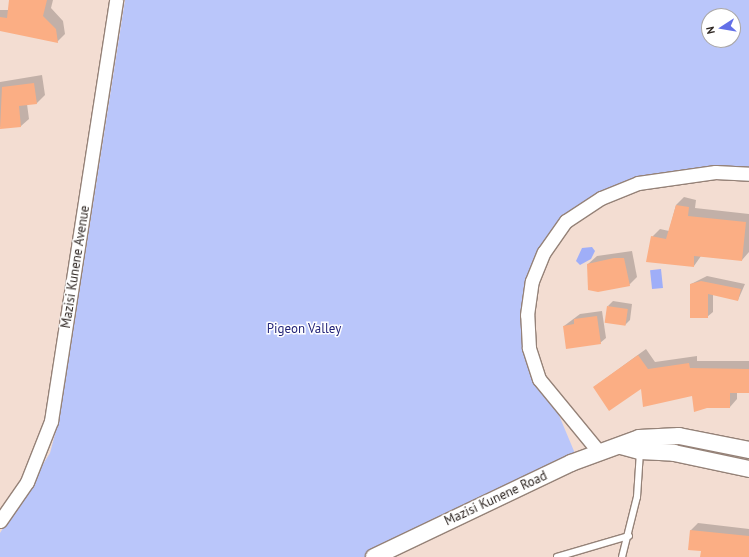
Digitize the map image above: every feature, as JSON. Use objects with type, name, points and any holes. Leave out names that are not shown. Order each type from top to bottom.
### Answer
[{"type":"street","name":"Mazisi Kunene Avenue","points":[[0,521],[27,482],[52,421],[116,0]]},
{"type":"street","points":[[600,452],[539,379],[529,348],[527,315],[532,282],[544,252],[566,221],[601,198],[638,183],[715,172],[749,174]]},
{"type":"street","name":"Mazisi Kunene Road","points":[[374,557],[600,452],[621,446],[640,445],[679,436],[749,450]]},
{"type":"street","name":"Mazisi Kunene Road","points":[[640,445],[749,469]]},
{"type":"lane","points":[[622,557],[629,536],[638,497],[640,445]]},
{"type":"lane","points":[[557,557],[629,536]]},
{"type":"green space","name":"Pigeon Valley","points":[[125,0],[749,0],[749,173],[632,188],[587,210],[565,228],[545,256],[535,283],[531,315],[535,358],[579,463],[379,557],[0,557],[0,533],[50,453],[60,415]]},
{"type":"shaded area","points":[[592,247],[595,251],[591,259],[580,265],[576,261],[582,248]]},
{"type":"shaded area","points":[[661,269],[663,288],[652,289],[650,270]]},
{"type":"building","points":[[9,0],[47,0],[43,16],[56,29],[58,43],[0,31],[0,17],[7,18]]},
{"type":"building","points":[[34,83],[37,104],[19,106],[21,127],[0,129],[2,87]]},
{"type":"building","points":[[676,205],[689,207],[688,216],[746,222],[742,261],[694,256],[694,267],[646,262],[651,236],[666,239]]},
{"type":"building","points":[[614,258],[624,258],[630,286],[598,292],[588,290],[587,264]]},
{"type":"building","points":[[701,281],[741,289],[738,301],[708,294],[708,318],[690,318],[690,284]]},
{"type":"building","points":[[607,306],[628,309],[625,326],[605,323]]},
{"type":"building","points":[[597,316],[601,344],[566,349],[563,326],[574,324],[574,319]]},
{"type":"building","points":[[638,355],[648,369],[689,363],[690,368],[749,369],[749,393],[730,393],[730,408],[707,408],[694,412],[692,396],[643,407],[641,389],[609,411],[593,387]]},
{"type":"building","points":[[690,530],[749,536],[749,557],[700,557],[701,551],[688,550]]}]
